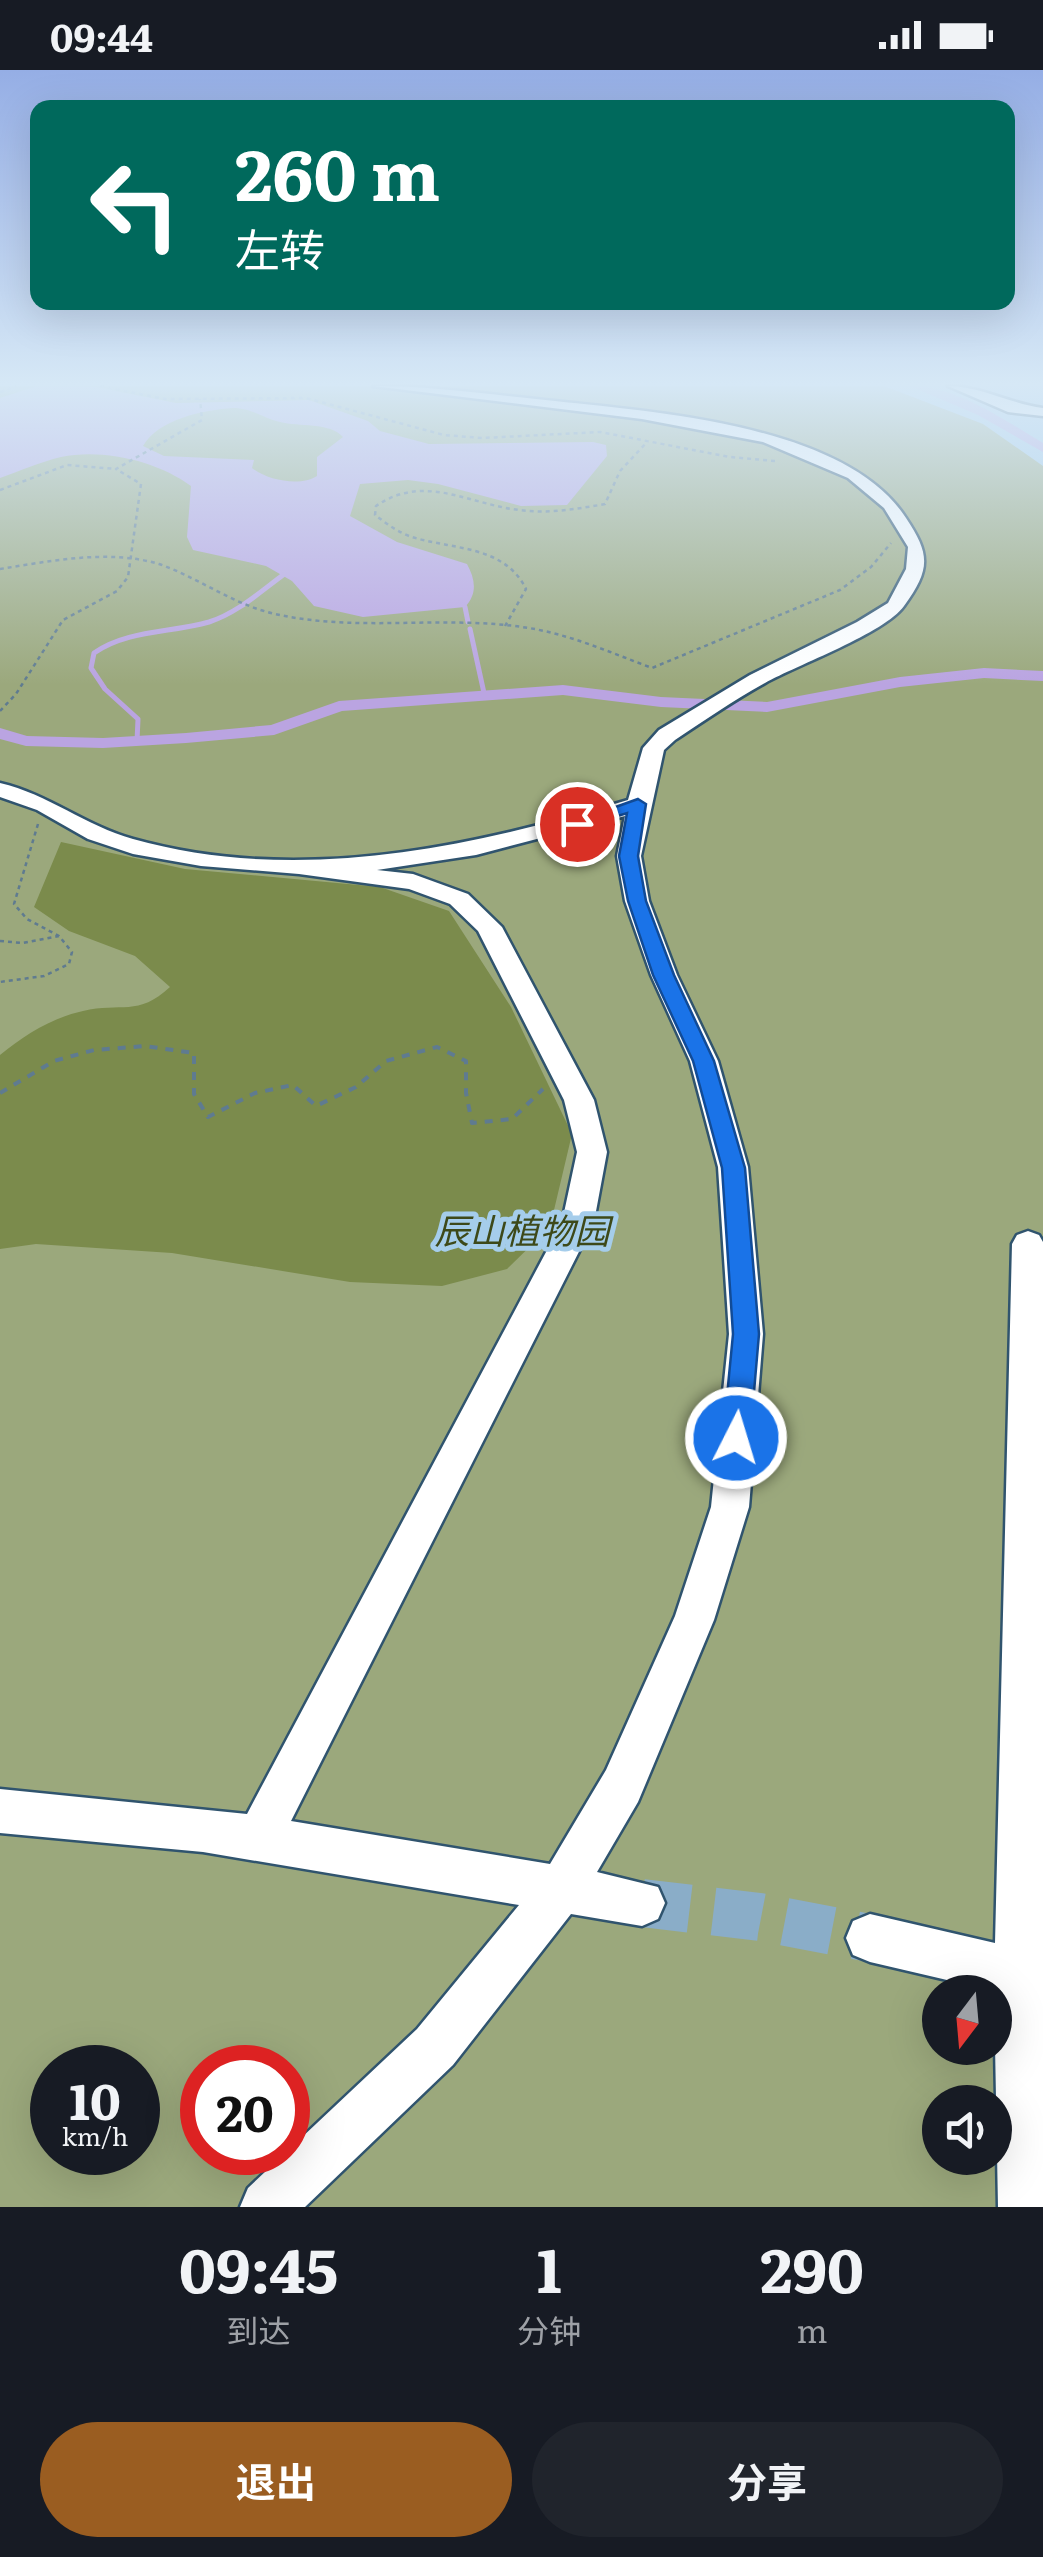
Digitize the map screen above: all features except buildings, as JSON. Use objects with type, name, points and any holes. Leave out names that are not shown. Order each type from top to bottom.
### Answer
[{"type":"lane","points":[[267,2207],[435,2048],[562,1890],[622,1786],[694,1620],[730,1507],[746,1334],[734,1168],[704,1061],[664,975],[637,901],[628,856],[654,748],[734,694],[895,606],[915,569],[916,547],[902,521],[864,486]]},
{"type":"lane","points":[[0,790],[39,800],[110,840],[232,864],[413,882],[459,900],[489,926],[579,1100],[592,1152],[578,1222],[258,1838]]},
{"type":"lane","points":[[310,870],[436,856],[547,834],[638,804]]},
{"type":"lane","points":[[436,856],[444,894]]},
{"type":"lane","points":[[1025,2207],[1030,1976],[1028,1244]]},
{"type":"lane","points":[[0,1811],[203,1828],[642,1903]]},
{"type":"lane","points":[[870,1938],[1030,1976]]},
{"type":"path","points":[[0,711],[16,694],[62,620],[117,591],[128,577],[141,486]]},
{"type":"path","points":[[506,626],[526,588],[522,574],[508,562],[406,536],[375,515],[376,506],[398,492],[417,489],[530,510],[576,510],[605,504],[613,486]]},
{"type":"path","points":[[0,569],[60,558],[132,558],[161,565],[248,606],[312,620],[506,626],[562,634],[652,668],[840,590],[888,549],[902,521]]},
{"type":"path","points":[[0,982],[44,976],[69,964],[72,952],[58,936],[28,919],[14,904],[20,871],[36,847],[39,800]]},
{"type":"path","points":[[0,942],[58,936]]},
{"type":"path","points":[[0,1093],[60,1058],[112,1048],[163,1046],[194,1053],[194,1094],[208,1117],[255,1093],[293,1085],[316,1106],[356,1087],[386,1062],[437,1047],[466,1061],[466,1094],[472,1123],[512,1119],[564,1070]]},
{"type":"green space","name":"辰山植物园","points":[[0,486],[1043,486],[1043,2207],[0,2207]]},
{"type":"green space","points":[[61,842],[185,869],[380,887],[449,911],[511,1007],[572,1134],[550,1227],[507,1269],[442,1286],[350,1282],[172,1253],[36,1244],[0,1249],[0,1055],[60,1018],[83,1011],[138,1005],[170,987],[135,956],[69,931],[34,907]]},
{"type":"shaded area","points":[[191,486],[359,486],[350,516],[397,542],[467,564],[474,586],[472,596],[465,607],[363,617],[314,606],[292,581],[266,566],[193,550],[187,537]]},
{"type":"shaded area","points":[[445,486],[583,486],[567,505],[521,506]]},
{"type":"waterway","points":[[137,741],[138,719],[105,689],[91,668],[94,653],[120,640],[219,618],[283,575]]},
{"type":"waterway","points":[[465,607],[468,622]]},
{"type":"waterway","points":[[470,629],[484,693]]},
{"type":"waterway","points":[[0,733],[26,741],[103,743],[186,738],[274,730],[339,706],[563,690],[661,702],[767,707],[900,682],[984,673],[1043,676]]},
{"type":"tunnel","points":[[642,1903],[760,1917],[870,1938]]},
{"type":"route","points":[[577,824],[638,804],[628,856],[637,901],[664,975],[704,1061],[734,1168],[746,1334],[736,1438]]}]
